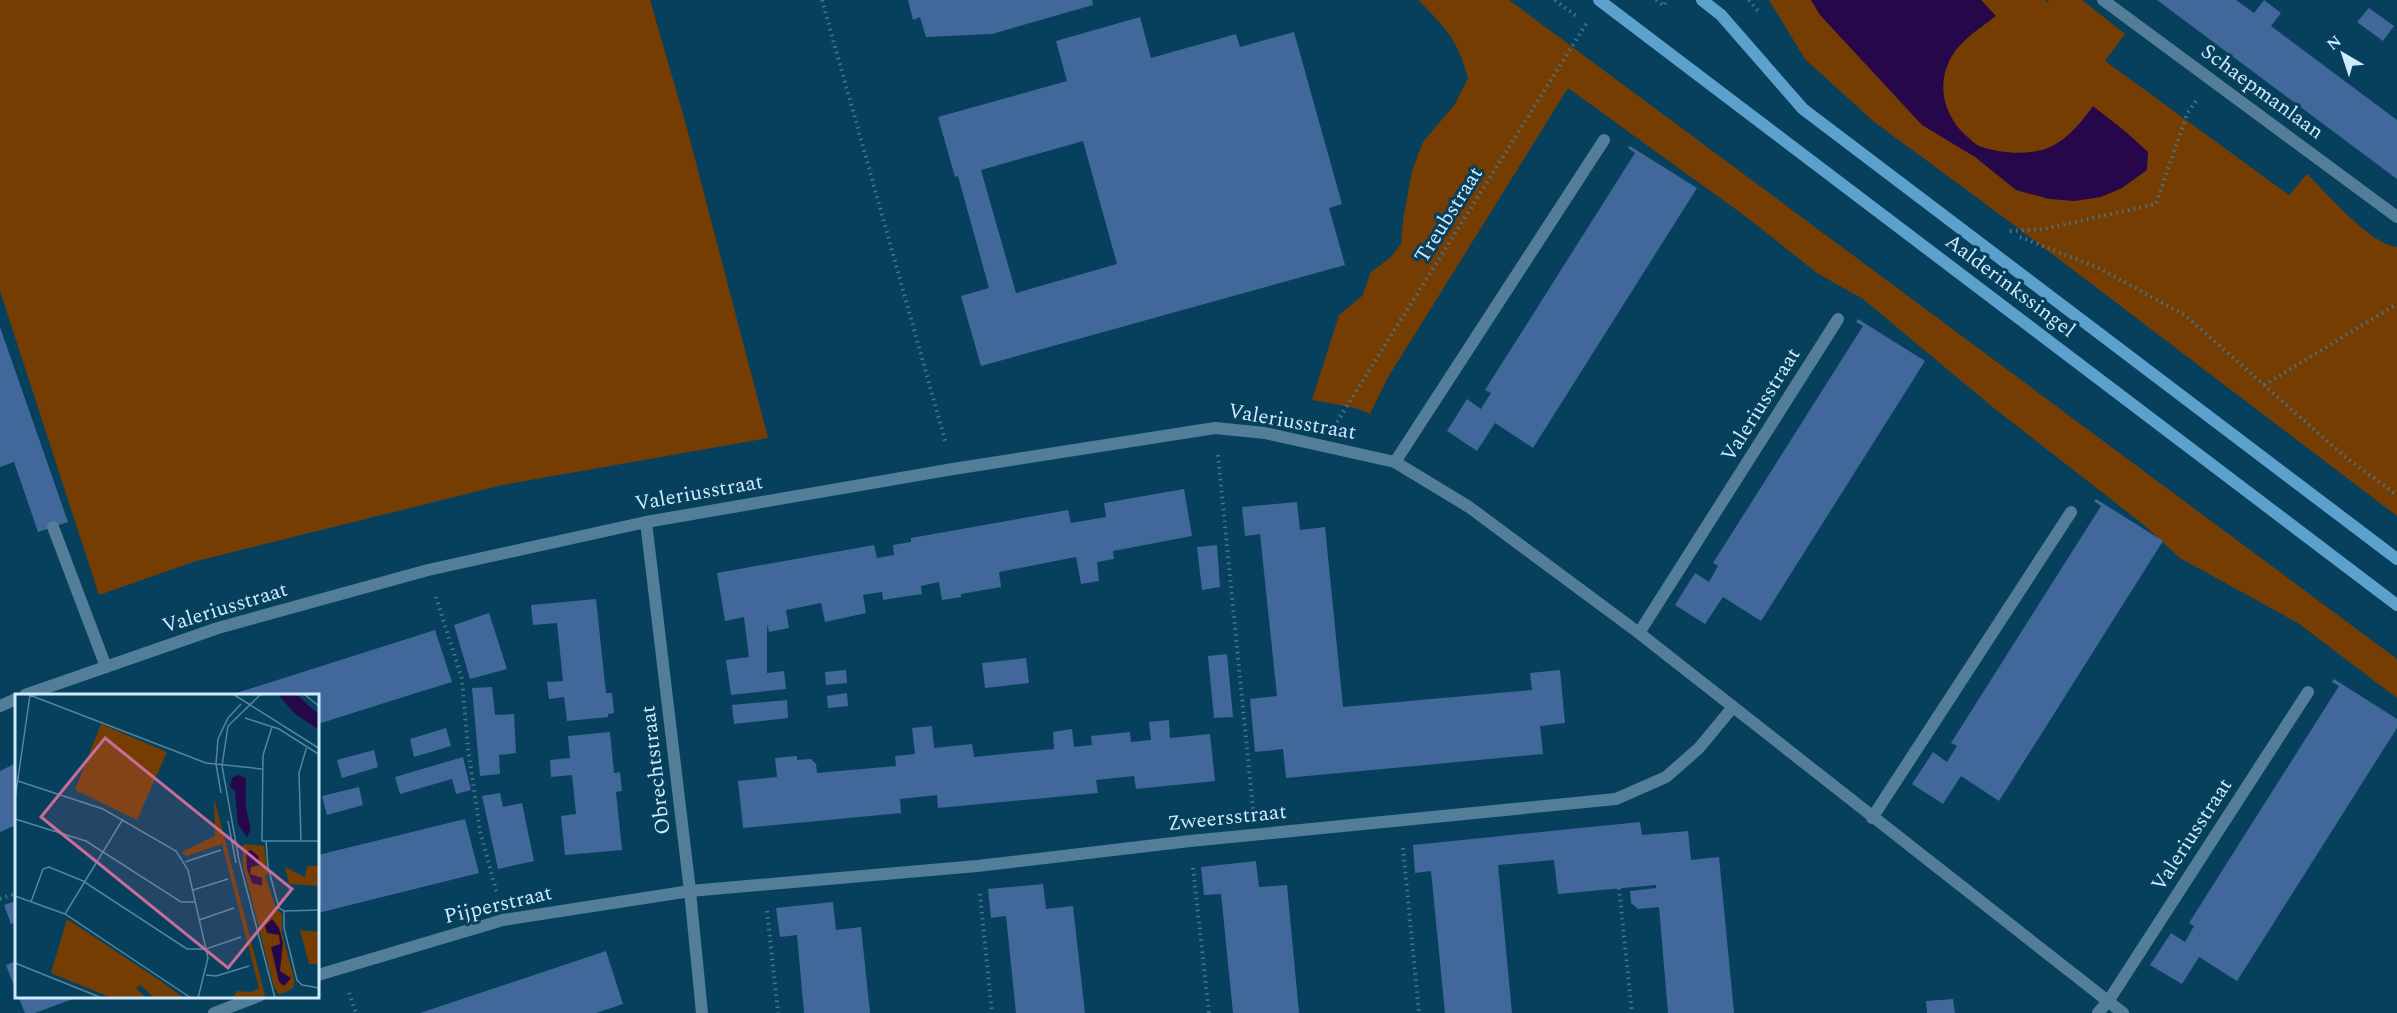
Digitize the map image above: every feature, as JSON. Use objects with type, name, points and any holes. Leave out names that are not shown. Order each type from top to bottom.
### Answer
[{"type":"main road","name":"Aalderinkssingel","points":[[1702,0],[1721,15],[1803,109],[2397,559]]},
{"type":"main road","name":"Aalderinkssingel","points":[[1600,1],[2397,604]]},
{"type":"street","name":"Schaepmanlaan","points":[[2103,0],[2397,217]]},
{"type":"street","points":[[1395,462],[1604,140]]},
{"type":"street","name":"Valeriusstraat","points":[[1639,633],[1838,319]]},
{"type":"street","name":"Valeriusstraat","points":[[29,694],[218,628],[428,570],[646,522],[953,469],[1215,428],[1265,433],[1395,462],[1468,507],[1639,633],[2123,1013]]},
{"type":"street","points":[[1872,818],[2071,512]]},
{"type":"street","name":"Obrechtstraat","points":[[646,522],[690,891],[702,1013]]},
{"type":"street","points":[[53,527],[106,667]]},
{"type":"street","name":"Valeriusstraat","points":[[2109,1000],[2308,692]]},
{"type":"street","points":[[0,706],[15,699]]},
{"type":"street","name":"Zweersstraat","points":[[690,891],[977,866],[1255,834],[1616,799],[1666,777],[1699,748],[1733,707]]},
{"type":"street","name":"Pijperstraat","points":[[320,974],[503,920],[690,891]]},
{"type":"street","points":[[214,1013],[254,998]]},
{"type":"street","points":[[2098,1013],[2109,1000]]},
{"type":"path","points":[[822,0],[953,469]]},
{"type":"path","points":[[1656,0],[1664,6],[1667,0]]},
{"type":"path","points":[[1749,0],[1762,18]]},
{"type":"path","name":"Treubstraat","points":[[1322,446],[1600,1]]},
{"type":"path","points":[[2211,79],[2187,114],[2156,204],[2044,229],[2006,231],[2100,268],[2186,316],[2344,456],[2397,495]]},
{"type":"path","points":[[2264,385],[2397,304]]},
{"type":"path","points":[[1215,428],[1255,834]]},
{"type":"path","points":[[428,570],[462,679],[468,749],[480,831],[503,920]]},
{"type":"path","points":[[1401,820],[1419,1013]]},
{"type":"path","points":[[1190,841],[1209,1013]]},
{"type":"path","points":[[977,866],[992,1013]]},
{"type":"path","points":[[764,883],[778,1013]]},
{"type":"path","points":[[1619,888],[1632,1013]]},
{"type":"path","points":[[0,899],[15,893]]},
{"type":"shaded area","points":[[0,0],[650,0],[685,121],[768,438],[502,485],[193,562],[99,595],[0,291]]},
{"type":"shaded area","points":[[1418,0],[1509,0],[2397,659],[2397,698],[2298,623],[2180,558],[2144,525],[1995,409],[1863,299],[1817,273],[1749,219],[1568,88],[1387,379],[1370,414],[1356,408],[1312,400],[1339,315],[1362,296],[1371,272],[1391,257],[1401,244],[1412,171],[1423,142],[1455,104],[1468,78],[1455,43],[1436,18]]},
{"type":"shaded area","points":[[1769,0],[2045,0],[2047,2],[2050,0],[2082,0],[2125,34],[2105,61],[2289,195],[2307,174],[2362,228],[2386,244],[2397,247],[2397,516],[2010,222],[1873,121],[1805,59]]},
{"type":"shaded area","points":[[1811,0],[1981,0],[1996,16],[1968,37],[1956,50],[1948,64],[1943,83],[1948,111],[1958,128],[1977,145],[2010,152],[2034,152],[2050,147],[2065,138],[2093,106],[2148,152],[2147,170],[2122,188],[2101,197],[2075,201],[2049,199],[2016,190],[1975,157],[1922,125],[1820,15]]},
{"type":"building","points":[[908,0],[1092,0],[1093,5],[992,34],[926,37],[920,17],[913,20]]},
{"type":"building","points":[[2157,0],[2236,0],[2254,13],[2264,0],[2281,13],[2271,26],[2397,120],[2397,179]]},
{"type":"building","points":[[2369,8],[2394,26],[2383,41],[2357,22]]},
{"type":"building","points":[[1140,17],[1151,58],[1236,34],[1240,47],[1294,32],[1342,204],[1329,208],[1345,265],[981,366],[961,296],[989,288],[958,176],[955,177],[938,117],[1067,81],[1056,41]],"holes":[[[1083,141],[1117,264],[1016,293],[981,170]]]},
{"type":"building","points":[[1630,146],[1697,188],[1533,448],[1495,423],[1477,451],[1447,431],[1467,399],[1481,409],[1491,393],[1485,390],[1635,153],[1628,148]]},
{"type":"building","points":[[1858,319],[1925,361],[1761,621],[1723,597],[1705,624],[1675,605],[1695,573],[1709,582],[1718,566],[1713,563],[1863,326],[1856,322]]},
{"type":"building","points":[[0,327],[68,522],[38,532],[14,462],[0,467]]},
{"type":"building","points":[[1184,489],[1192,536],[1113,551],[1114,559],[1097,562],[1099,581],[1081,584],[1076,557],[999,572],[1001,587],[961,594],[961,597],[942,600],[939,582],[921,586],[922,594],[883,600],[882,592],[863,595],[866,613],[825,622],[821,603],[786,610],[789,628],[769,632],[767,624],[767,673],[784,671],[786,689],[731,695],[726,660],[749,657],[744,617],[725,621],[717,573],[874,545],[877,558],[894,555],[893,545],[911,542],[911,538],[1068,510],[1071,523],[1106,517],[1104,503]]},
{"type":"building","points":[[2096,499],[2163,541],[1999,801],[1961,776],[1943,804],[1912,784],[1933,752],[1947,762],[1957,746],[1951,743],[2101,506],[2094,501]]},
{"type":"building","points":[[1297,502],[1300,530],[1325,527],[1343,707],[1532,690],[1530,673],[1560,670],[1565,723],[1540,726],[1543,754],[1286,778],[1283,749],[1255,752],[1250,699],[1277,696],[1260,534],[1245,536],[1242,507]]},
{"type":"building","points":[[1217,545],[1220,587],[1202,590],[1197,547]]},
{"type":"building","points":[[596,599],[606,693],[612,693],[614,713],[608,714],[608,717],[567,721],[564,697],[549,699],[547,682],[563,681],[557,623],[533,625],[531,605]]},
{"type":"building","points":[[489,613],[507,669],[470,679],[454,625]]},
{"type":"building","points":[[435,630],[452,682],[320,723],[320,694],[233,694]]},
{"type":"building","points":[[1227,654],[1233,717],[1214,718],[1208,656]]},
{"type":"building","points":[[1026,658],[1029,683],[985,688],[982,663]]},
{"type":"building","points":[[846,670],[847,683],[826,685],[825,672]]},
{"type":"building","points":[[2334,679],[2397,719],[2397,728],[2237,981],[2199,957],[2182,984],[2150,965],[2171,933],[2185,942],[2194,926],[2189,923],[2339,686],[2332,682]]},
{"type":"building","points":[[492,687],[495,715],[514,714],[516,753],[499,755],[500,774],[480,776],[472,688]]},
{"type":"building","points":[[847,693],[848,706],[828,708],[827,696]]},
{"type":"building","points":[[787,700],[788,718],[734,724],[732,705]]},
{"type":"building","points":[[1169,720],[1170,738],[1210,734],[1215,781],[1136,789],[1134,776],[1096,780],[1098,793],[938,808],[937,795],[900,799],[901,813],[743,828],[738,781],[777,777],[775,758],[797,756],[797,760],[811,759],[816,764],[817,773],[896,766],[895,756],[915,754],[912,728],[932,726],[934,748],[972,744],[974,757],[1054,749],[1053,732],[1072,729],[1074,747],[1092,745],[1091,736],[1130,732],[1131,742],[1151,740],[1149,722]]},
{"type":"building","points":[[446,728],[451,746],[414,757],[410,739]]},
{"type":"building","points":[[610,732],[614,773],[620,772],[622,791],[616,792],[622,850],[565,855],[561,816],[576,814],[572,775],[551,777],[550,760],[570,758],[568,736]]},
{"type":"building","points":[[374,750],[378,767],[342,778],[337,760]]},
{"type":"building","points":[[463,757],[471,790],[456,794],[452,779],[400,794],[395,777]]},
{"type":"building","points":[[15,764],[15,825],[0,832],[0,771]]},
{"type":"building","points":[[359,787],[363,805],[327,815],[322,796]]},
{"type":"building","points":[[500,793],[503,807],[522,803],[534,861],[498,869],[482,796]]},
{"type":"building","points":[[465,819],[479,873],[320,913],[320,855]]},
{"type":"building","points":[[1640,822],[1642,835],[1688,831],[1691,860],[1719,857],[1734,1013],[1668,1013],[1659,907],[1638,909],[1631,903],[1630,891],[1656,888],[1656,885],[1558,894],[1554,860],[1498,865],[1512,1013],[1445,1013],[1431,871],[1415,873],[1413,845]]},
{"type":"building","points":[[1256,861],[1259,887],[1287,885],[1299,1013],[1233,1013],[1221,894],[1204,895],[1201,867]]},
{"type":"building","points":[[1043,884],[1046,909],[1073,906],[1085,1013],[1016,1013],[1006,916],[991,918],[988,889]]},
{"type":"building","points":[[15,901],[15,922],[11,924],[4,905]]},
{"type":"building","points":[[833,902],[836,930],[861,927],[870,1013],[804,1013],[797,935],[780,937],[776,908]]},
{"type":"building","points":[[606,951],[623,1004],[596,1013],[420,1013]]},
{"type":"building","points":[[15,961],[15,988],[6,965]]},
{"type":"building","points":[[19,998],[75,998],[35,1013],[25,1013]]},
{"type":"building","points":[[1953,999],[1955,1013],[1927,1013],[1926,1001]]}]
